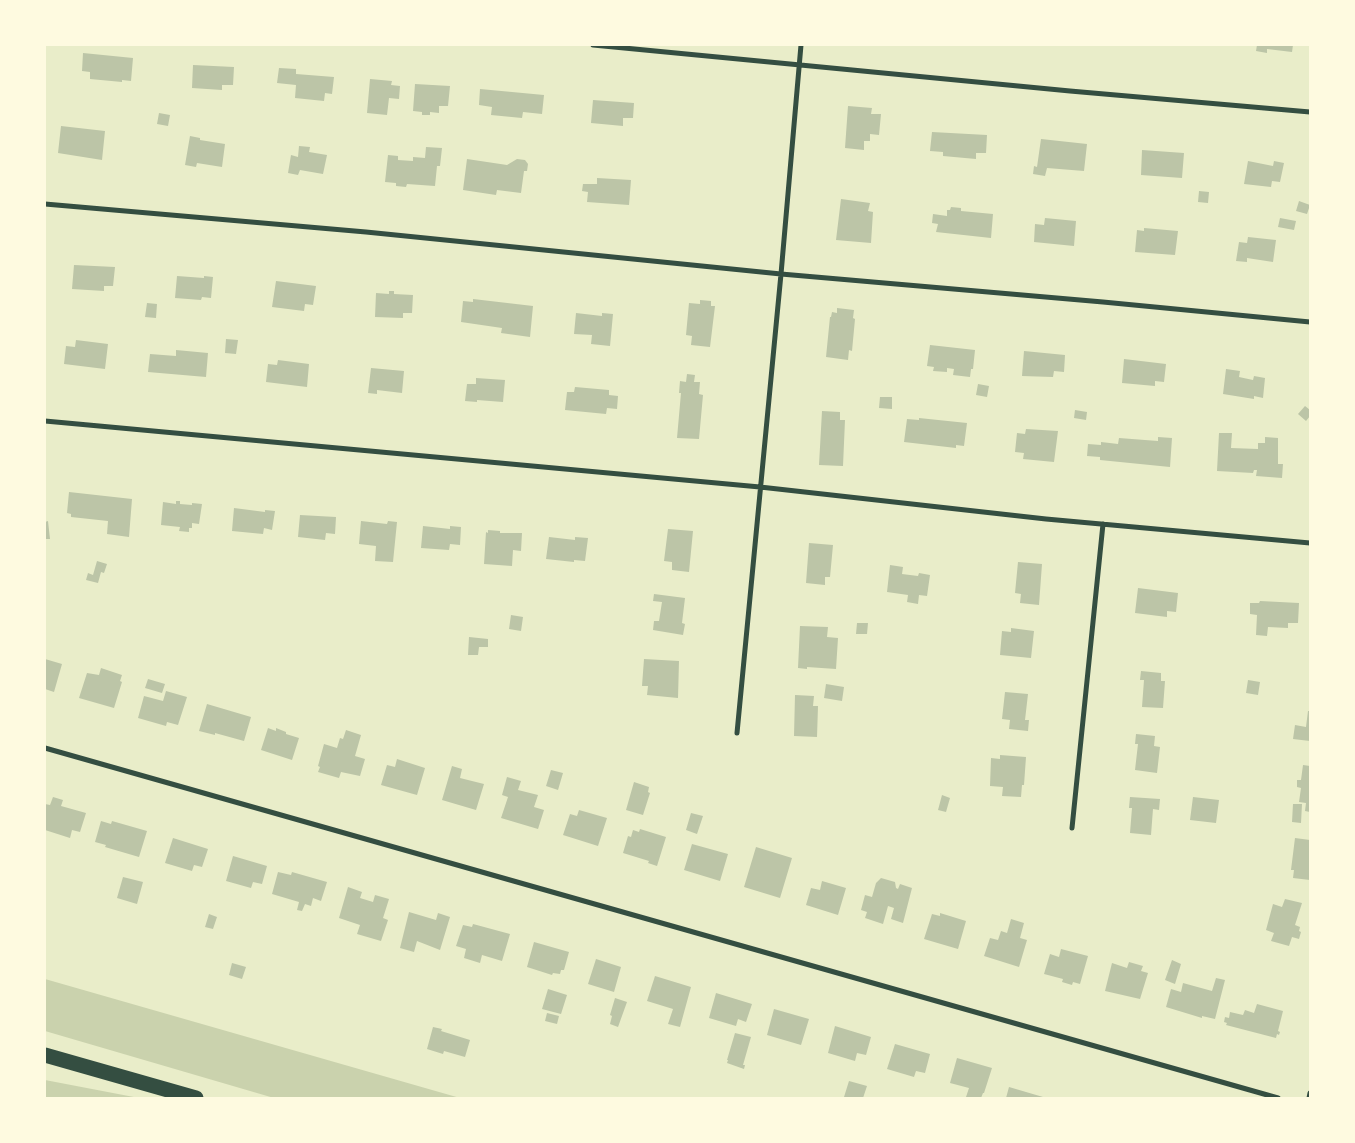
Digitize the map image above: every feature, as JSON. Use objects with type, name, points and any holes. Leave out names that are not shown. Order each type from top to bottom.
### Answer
[{"type":"highway","points":[[45,1055],[196,1098]]},
{"type":"street","points":[[593,45],[799,66],[1310,112]]},
{"type":"street","points":[[737,733],[801,45]]},
{"type":"street","points":[[45,204],[386,234],[781,274],[1310,322]]},
{"type":"street","points":[[45,421],[760,487],[1103,524],[1310,543]]},
{"type":"street","points":[[1072,828],[1103,524]]},
{"type":"street","points":[[45,748],[1278,1098]]},
{"type":"street","points":[[1309,1098],[1310,1093]]},
{"type":"green space","points":[[45,979],[460,1098],[274,1098],[45,1031]]},
{"type":"green space","points":[[45,1080],[139,1098],[45,1098]]},
{"type":"building","points":[[1257,45],[1293,45],[1292,52],[1267,49],[1267,53],[1256,51]]},
{"type":"building","points":[[83,53],[133,58],[131,81],[90,79],[90,72],[82,71]]},
{"type":"building","points":[[193,65],[234,67],[233,85],[222,85],[222,90],[192,88]]},
{"type":"building","points":[[279,68],[296,69],[296,74],[334,77],[332,94],[325,93],[324,101],[295,98],[296,85],[277,83]]},
{"type":"building","points":[[370,79],[392,81],[391,85],[400,86],[399,99],[389,98],[387,115],[367,113]]},
{"type":"building","points":[[415,84],[450,86],[448,106],[439,106],[439,113],[430,112],[430,115],[422,115],[422,112],[413,111]]},
{"type":"building","points":[[480,89],[544,95],[542,114],[523,112],[522,118],[491,115],[492,107],[479,105]]},
{"type":"building","points":[[593,100],[634,103],[633,118],[623,118],[623,126],[591,123]]},
{"type":"building","points":[[848,106],[872,108],[871,114],[881,114],[879,135],[870,134],[870,141],[864,141],[864,150],[845,148]]},
{"type":"building","points":[[159,113],[170,115],[168,126],[157,124]]},
{"type":"building","points":[[61,126],[105,131],[102,160],[58,153]]},
{"type":"building","points":[[932,132],[987,135],[986,153],[976,153],[976,159],[943,156],[943,152],[930,151]]},
{"type":"building","points":[[190,136],[200,138],[200,140],[225,144],[222,167],[197,163],[196,167],[185,165]]},
{"type":"building","points":[[1041,139],[1087,144],[1084,171],[1047,168],[1045,176],[1033,174],[1034,166],[1037,167]]},
{"type":"building","points":[[299,146],[310,147],[309,152],[327,155],[323,174],[300,170],[298,175],[288,173],[291,155],[298,157]]},
{"type":"building","points":[[426,147],[442,148],[440,166],[437,166],[435,186],[407,184],[406,187],[396,186],[396,183],[385,182],[388,155],[398,156],[398,160],[413,161],[413,157],[425,158]]},
{"type":"building","points":[[1142,150],[1184,153],[1182,178],[1141,175]]},
{"type":"building","points":[[467,159],[507,165],[517,159],[525,160],[528,164],[527,171],[524,171],[521,193],[497,190],[496,195],[463,190]]},
{"type":"building","points":[[1248,161],[1273,166],[1274,161],[1284,163],[1280,182],[1272,181],[1271,187],[1244,184]]},
{"type":"building","points":[[597,178],[631,180],[629,205],[587,202],[588,192],[582,191],[583,184],[597,184]]},
{"type":"building","points":[[1199,191],[1209,192],[1208,203],[1198,202]]},
{"type":"building","points":[[841,199],[870,203],[868,211],[873,212],[871,243],[836,240]]},
{"type":"building","points":[[1299,201],[1310,205],[1307,214],[1296,211]]},
{"type":"building","points":[[951,207],[961,208],[961,211],[993,214],[991,238],[936,232],[938,224],[932,223],[933,214],[947,216],[947,210],[950,210]]},
{"type":"building","points":[[1045,218],[1076,221],[1074,246],[1034,242],[1035,224],[1044,225]]},
{"type":"building","points":[[1280,218],[1296,221],[1294,230],[1278,227]]},
{"type":"building","points":[[1144,228],[1178,231],[1175,255],[1135,252],[1137,230],[1144,231]]},
{"type":"building","points":[[1248,237],[1276,240],[1273,262],[1247,258],[1247,262],[1236,261],[1239,242],[1247,243]]},
{"type":"building","points":[[74,265],[115,267],[113,286],[104,286],[104,291],[72,289]]},
{"type":"building","points":[[177,276],[213,277],[211,298],[202,297],[201,300],[175,298]]},
{"type":"building","points":[[276,281],[316,286],[313,305],[305,304],[304,311],[272,307]]},
{"type":"building","points":[[389,291],[394,291],[394,294],[413,295],[412,313],[403,313],[403,318],[375,317],[376,293],[389,294]]},
{"type":"building","points":[[473,299],[533,306],[530,337],[501,333],[502,328],[461,322],[463,301],[473,302]]},
{"type":"building","points":[[700,300],[711,301],[711,306],[715,306],[710,347],[691,345],[692,336],[686,335],[689,303],[700,304]]},
{"type":"building","points":[[147,303],[157,304],[156,318],[145,317]]},
{"type":"building","points":[[837,308],[854,310],[852,351],[849,350],[848,360],[826,357],[830,317],[832,312],[837,313]]},
{"type":"building","points":[[576,313],[602,316],[602,313],[613,314],[610,346],[591,344],[592,335],[574,334]]},
{"type":"building","points":[[226,339],[238,340],[236,354],[225,353]]},
{"type":"building","points":[[76,340],[108,344],[105,369],[64,364],[66,346],[75,347]]},
{"type":"building","points":[[930,345],[975,350],[970,377],[953,375],[954,369],[947,368],[947,372],[933,371],[934,367],[927,366]]},
{"type":"building","points":[[176,350],[208,353],[206,377],[148,372],[150,354],[176,356]]},
{"type":"building","points":[[1024,351],[1065,355],[1064,372],[1054,371],[1053,377],[1022,376]]},
{"type":"building","points":[[1124,359],[1166,364],[1164,382],[1155,381],[1155,386],[1122,383]]},
{"type":"building","points":[[278,360],[309,364],[307,387],[266,382],[268,364],[277,365]]},
{"type":"building","points":[[371,368],[404,371],[402,393],[377,390],[377,394],[368,393]]},
{"type":"building","points":[[1226,369],[1240,371],[1239,377],[1253,380],[1254,376],[1265,378],[1263,398],[1254,396],[1254,399],[1223,394]]},
{"type":"building","points":[[687,374],[695,375],[694,382],[700,382],[699,394],[703,395],[699,439],[677,438],[681,393],[679,393],[680,381],[686,382]]},
{"type":"building","points":[[476,378],[505,380],[503,402],[465,401],[467,384],[476,384]]},
{"type":"building","points":[[978,384],[989,386],[987,397],[976,395]]},
{"type":"building","points":[[575,387],[609,390],[609,395],[618,396],[617,409],[607,408],[606,414],[565,410],[567,392],[574,392]]},
{"type":"building","points":[[880,397],[892,397],[892,409],[879,408]]},
{"type":"building","points":[[1305,406],[1310,410],[1310,416],[1306,421],[1298,414]]},
{"type":"building","points":[[1075,410],[1087,412],[1086,420],[1074,418]]},
{"type":"building","points":[[822,411],[840,412],[840,420],[845,420],[843,466],[819,465]]},
{"type":"building","points":[[919,418],[967,423],[964,446],[956,445],[956,448],[904,442],[907,419],[919,420]]},
{"type":"building","points":[[1026,429],[1058,431],[1054,462],[1023,459],[1024,453],[1015,452],[1017,433],[1025,434]]},
{"type":"building","points":[[1219,433],[1232,433],[1231,448],[1258,449],[1258,443],[1265,443],[1265,437],[1278,438],[1278,464],[1283,464],[1282,478],[1256,476],[1257,470],[1254,470],[1253,473],[1217,471]]},
{"type":"building","points":[[1158,437],[1172,438],[1170,467],[1100,460],[1100,457],[1087,456],[1088,444],[1101,445],[1101,442],[1118,444],[1119,438],[1158,441]]},
{"type":"building","points":[[69,492],[132,499],[129,537],[107,534],[108,521],[71,517],[71,514],[67,513]]},
{"type":"building","points":[[176,501],[180,501],[180,504],[202,504],[199,524],[192,523],[192,528],[189,528],[189,532],[179,531],[180,527],[161,525],[163,502],[176,504]]},
{"type":"building","points":[[234,508],[265,512],[265,510],[275,511],[272,530],[264,528],[263,534],[232,531]]},
{"type":"building","points":[[300,515],[336,517],[335,534],[326,533],[325,540],[298,537]]},
{"type":"building","points":[[48,521],[50,539],[45,539],[45,522]]},
{"type":"building","points":[[361,521],[387,524],[388,521],[397,522],[393,562],[375,561],[376,546],[359,544]]},
{"type":"building","points":[[423,526],[450,529],[450,526],[461,527],[460,545],[450,544],[449,550],[421,548]]},
{"type":"building","points":[[668,529],[693,531],[689,572],[672,570],[672,562],[664,561]]},
{"type":"building","points":[[488,530],[500,531],[500,533],[522,533],[521,551],[513,550],[512,566],[484,564],[486,532],[488,533]]},
{"type":"building","points":[[549,537],[575,540],[575,537],[588,538],[585,561],[574,560],[574,562],[546,559]]},
{"type":"building","points":[[809,543],[833,545],[830,577],[825,577],[825,585],[806,583]]},
{"type":"building","points":[[97,561],[107,564],[104,573],[101,572],[98,583],[86,580],[88,573],[93,575]]},
{"type":"building","points":[[1018,562],[1042,564],[1039,605],[1020,603],[1021,594],[1015,593]]},
{"type":"building","points":[[890,565],[903,567],[902,574],[918,576],[919,573],[930,575],[927,596],[919,595],[918,604],[907,602],[908,595],[887,592]]},
{"type":"building","points":[[1138,588],[1178,593],[1176,612],[1167,611],[1167,617],[1135,613]]},
{"type":"building","points":[[654,594],[685,598],[682,623],[685,624],[683,635],[653,630],[654,621],[659,621],[662,602],[653,601]]},
{"type":"building","points":[[1260,601],[1299,603],[1298,623],[1288,623],[1288,628],[1268,627],[1267,636],[1256,635],[1257,615],[1250,614],[1250,603],[1259,603]]},
{"type":"building","points":[[511,615],[523,617],[521,631],[509,629]]},
{"type":"building","points":[[857,623],[868,623],[867,634],[856,634]]},
{"type":"building","points":[[800,626],[828,627],[827,637],[838,638],[836,669],[798,668]]},
{"type":"building","points":[[1011,628],[1034,631],[1031,658],[1000,655],[1002,631],[1011,632]]},
{"type":"building","points":[[469,637],[488,639],[488,647],[479,647],[478,655],[468,655]]},
{"type":"building","points":[[45,659],[62,664],[54,692],[45,689]]},
{"type":"building","points":[[644,659],[679,661],[678,698],[647,695],[648,686],[642,686]]},
{"type":"building","points":[[101,668],[122,675],[120,681],[122,682],[114,708],[79,698],[87,673],[99,675]]},
{"type":"building","points":[[1141,671],[1161,673],[1161,681],[1165,681],[1163,708],[1142,707],[1144,680],[1140,680]]},
{"type":"building","points":[[148,679],[165,684],[162,693],[145,688]]},
{"type":"building","points":[[1248,680],[1260,682],[1258,695],[1246,693]]},
{"type":"building","points":[[826,684],[844,687],[842,701],[824,698]]},
{"type":"building","points":[[166,691],[187,697],[178,725],[167,722],[166,726],[138,718],[144,696],[163,701]]},
{"type":"building","points":[[1005,692],[1028,694],[1025,720],[1029,720],[1028,731],[1009,729],[1010,720],[1002,719]]},
{"type":"building","points":[[795,695],[814,696],[813,706],[818,706],[817,737],[794,736]]},
{"type":"building","points":[[207,704],[251,717],[244,741],[215,733],[215,735],[199,731]]},
{"type":"building","points":[[1308,711],[1310,711],[1310,741],[1293,739],[1295,725],[1306,727]]},
{"type":"building","points":[[268,728],[276,731],[276,728],[286,732],[286,734],[299,738],[292,760],[261,750]]},
{"type":"building","points":[[346,730],[361,735],[355,756],[365,759],[360,776],[341,772],[339,778],[318,772],[324,744],[337,748],[340,738],[343,739]]},
{"type":"building","points":[[1136,734],[1155,736],[1154,746],[1160,747],[1157,773],[1135,770],[1138,744],[1135,744]]},
{"type":"building","points":[[1000,755],[1026,757],[1021,797],[1002,796],[1003,787],[990,786],[991,758],[1000,759]]},
{"type":"building","points":[[397,759],[425,768],[417,795],[381,785],[387,765],[395,767]]},
{"type":"building","points":[[1303,765],[1310,766],[1310,812],[1305,811],[1306,803],[1299,802],[1301,788],[1297,787],[1297,780],[1301,780]]},
{"type":"building","points":[[452,766],[462,769],[460,778],[484,784],[476,810],[442,800]]},
{"type":"building","points":[[551,770],[563,773],[558,790],[546,786]]},
{"type":"building","points":[[507,777],[521,781],[518,790],[538,795],[534,807],[544,810],[538,829],[501,818],[508,797],[502,795]]},
{"type":"building","points":[[634,782],[649,787],[648,792],[650,793],[643,815],[626,810]]},
{"type":"building","points":[[942,795],[950,798],[946,812],[938,810]]},
{"type":"building","points":[[53,797],[63,800],[61,806],[86,813],[80,832],[72,830],[70,838],[45,830],[45,804],[50,805]]},
{"type":"building","points":[[1130,797],[1160,799],[1159,810],[1153,809],[1151,835],[1130,833],[1132,808],[1129,808]]},
{"type":"building","points":[[1193,797],[1219,800],[1216,823],[1190,820]]},
{"type":"building","points":[[1293,804],[1302,804],[1301,823],[1292,822]]},
{"type":"building","points":[[579,810],[607,818],[598,846],[563,835],[570,814],[577,816]]},
{"type":"building","points":[[691,813],[703,816],[697,834],[686,830]]},
{"type":"building","points":[[101,821],[111,824],[112,821],[147,831],[139,857],[105,847],[106,845],[95,842]]},
{"type":"building","points":[[640,829],[666,837],[657,866],[648,863],[649,861],[623,853],[628,836],[631,837],[633,830],[639,832]]},
{"type":"building","points":[[173,838],[208,849],[202,867],[194,865],[192,871],[165,863]]},
{"type":"building","points":[[1295,838],[1310,840],[1310,880],[1293,878],[1294,870],[1291,870]]},
{"type":"building","points":[[692,844],[728,854],[720,881],[684,870]]},
{"type":"building","points":[[756,847],[792,858],[780,898],[744,887]]},
{"type":"building","points":[[233,856],[267,866],[262,884],[253,882],[251,888],[226,881]]},
{"type":"building","points":[[278,872],[291,875],[292,872],[327,882],[321,901],[313,898],[311,906],[305,904],[302,911],[297,910],[299,902],[272,894]]},
{"type":"building","points":[[123,877],[143,882],[137,904],[117,898]]},
{"type":"building","points":[[881,878],[895,882],[898,889],[900,884],[912,888],[903,923],[891,919],[894,908],[888,906],[883,924],[865,918],[867,912],[861,910],[865,895],[872,897],[876,883]]},
{"type":"building","points":[[822,881],[846,888],[838,915],[806,905],[811,888],[820,890]]},
{"type":"building","points":[[348,887],[362,892],[360,898],[373,902],[375,895],[389,899],[383,918],[388,920],[381,941],[357,934],[360,925],[339,918]]},
{"type":"building","points":[[1285,899],[1302,903],[1295,925],[1300,927],[1299,939],[1292,937],[1289,946],[1271,941],[1274,933],[1266,930],[1273,904],[1282,907]]},
{"type":"building","points":[[409,912],[436,920],[438,913],[450,917],[440,950],[417,941],[414,952],[400,948]]},
{"type":"building","points":[[940,913],[966,921],[958,949],[924,939],[932,914],[940,916]]},
{"type":"building","points":[[209,914],[217,917],[213,929],[205,927]]},
{"type":"building","points":[[1011,919],[1024,923],[1020,938],[1027,940],[1019,967],[984,956],[990,938],[998,940],[1001,931],[1007,933]]},
{"type":"building","points":[[473,924],[510,934],[502,961],[482,955],[480,963],[464,958],[466,949],[456,946],[463,925],[472,927]]},
{"type":"building","points":[[534,942],[569,952],[564,970],[561,970],[560,974],[553,973],[552,975],[527,967]]},
{"type":"building","points":[[1061,949],[1088,956],[1080,984],[1073,982],[1072,985],[1062,982],[1063,979],[1044,974],[1050,954],[1059,957]]},
{"type":"building","points":[[596,959],[621,967],[614,992],[588,984]]},
{"type":"building","points":[[1172,960],[1181,964],[1175,984],[1165,980]]},
{"type":"building","points":[[1129,962],[1143,966],[1141,971],[1148,973],[1140,999],[1105,991],[1112,963],[1127,968]]},
{"type":"building","points":[[232,963],[246,967],[242,979],[229,975]]},
{"type":"building","points":[[655,976],[691,987],[680,1027],[668,1024],[673,1009],[647,1001]]},
{"type":"building","points":[[1216,978],[1225,980],[1215,1019],[1202,1016],[1202,1018],[1166,1007],[1171,989],[1181,992],[1183,983],[1212,991]]},
{"type":"building","points":[[548,989],[567,995],[561,1014],[542,1009]]},
{"type":"building","points":[[716,993],[752,1004],[746,1022],[738,1019],[736,1026],[709,1018]]},
{"type":"building","points":[[615,998],[627,1002],[618,1027],[610,1024],[612,1016],[610,1015]]},
{"type":"building","points":[[1257,1004],[1283,1011],[1278,1031],[1280,1032],[1276,1038],[1226,1025],[1227,1023],[1224,1022],[1225,1017],[1229,1018],[1230,1012],[1243,1015],[1245,1010],[1254,1013]]},
{"type":"building","points":[[774,1009],[809,1019],[801,1045],[767,1035]]},
{"type":"building","points":[[547,1013],[559,1016],[557,1024],[545,1021]]},
{"type":"building","points":[[835,1026],[871,1037],[866,1055],[857,1053],[855,1061],[828,1053]]},
{"type":"building","points":[[433,1027],[470,1040],[465,1057],[444,1051],[443,1054],[427,1049]]},
{"type":"building","points":[[735,1033],[751,1037],[743,1065],[745,1065],[744,1069],[727,1063]]},
{"type":"building","points":[[895,1044],[930,1054],[925,1073],[916,1071],[914,1077],[887,1069]]},
{"type":"building","points":[[957,1058],[992,1068],[981,1098],[966,1097],[969,1088],[950,1083]]},
{"type":"building","points":[[849,1081],[867,1086],[863,1098],[844,1097]]},
{"type":"building","points":[[1009,1087],[1043,1097],[1043,1098],[1006,1098]]}]
